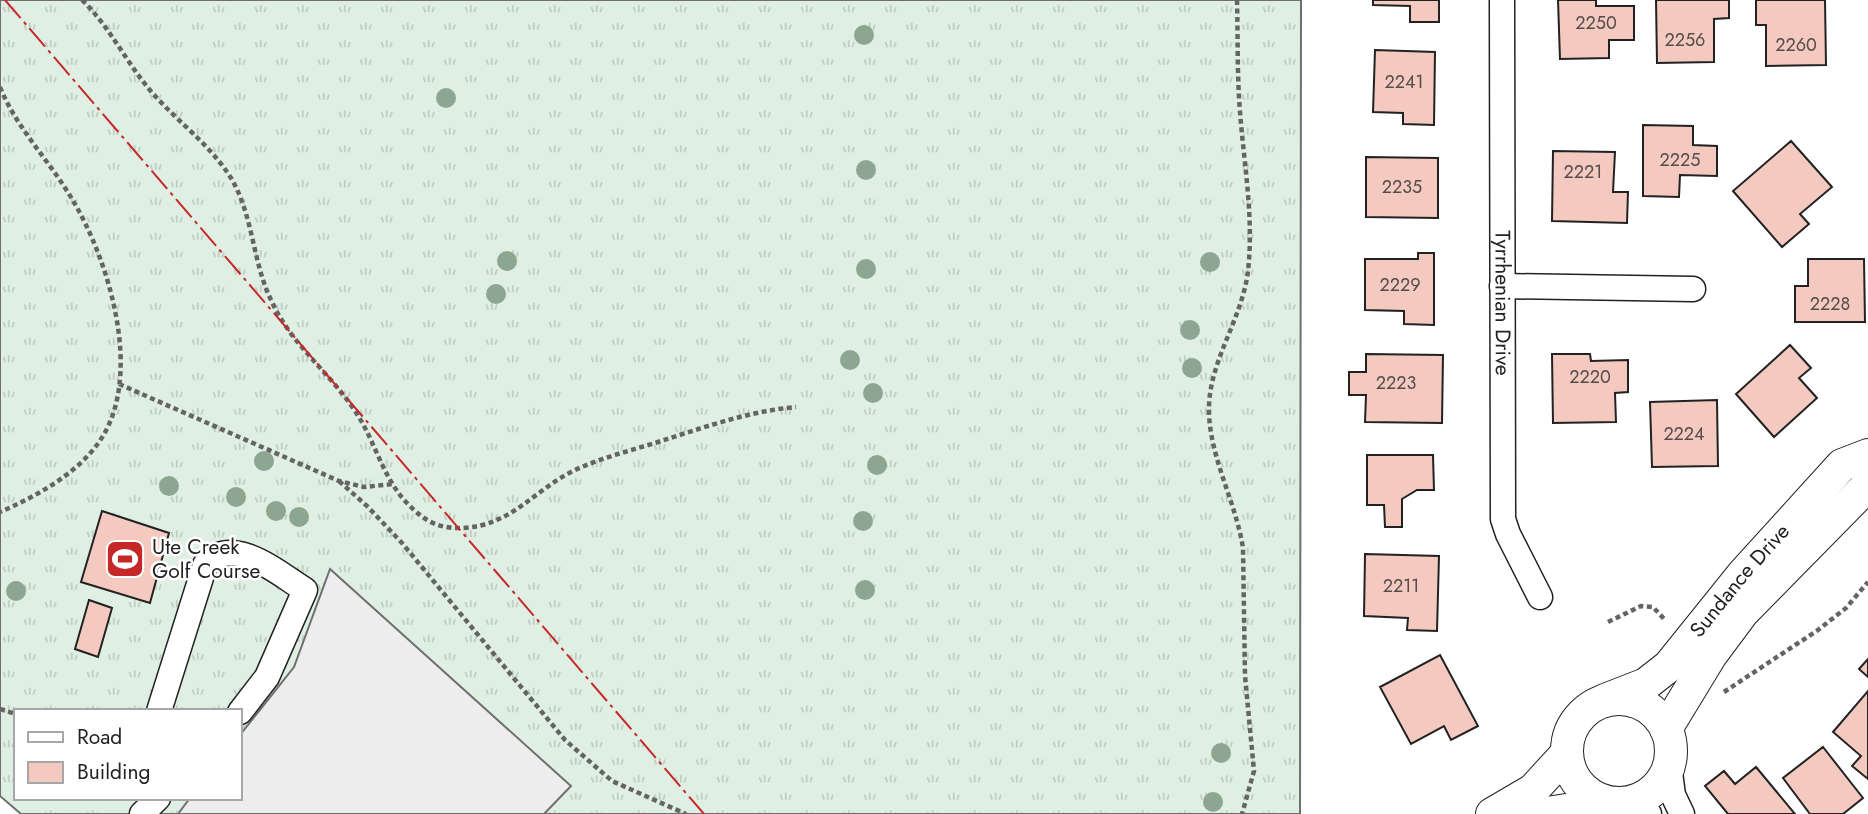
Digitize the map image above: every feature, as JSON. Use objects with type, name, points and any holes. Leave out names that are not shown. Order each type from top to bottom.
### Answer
[{"type":"street","name":"Tyrrhenian Drive","points":[[1502,0],[1503,519],[1540,597]]},
{"type":"street","points":[[1502,286],[1693,289]]},
{"type":"street","name":"Sundance Drive","points":[[1605,700],[1646,684],[1669,666],[1743,574],[1842,466],[1868,455]]},
{"type":"street","name":"Sundance Drive","points":[[1666,729],[1711,655],[1743,612],[1868,483]]},
{"type":"street","points":[[160,709],[205,565],[217,555],[227,552],[253,558],[305,590],[267,677],[242,709]]},
{"type":"street","points":[[1630,806],[1596,797],[1581,787],[1571,772],[1566,754],[1568,736],[1576,720],[1589,708],[1605,700],[1620,698],[1634,701],[1647,707],[1658,717],[1666,729],[1671,747],[1669,765],[1673,796],[1682,814]]},
{"type":"street","points":[[1492,814],[1533,790],[1566,754]]},
{"type":"street","points":[[1540,814],[1630,806],[1654,789],[1669,765]]},
{"type":"street","points":[[142,814],[156,800]]},
{"type":"path","points":[[82,0],[148,87],[213,153],[230,177],[244,203],[261,279],[271,302],[292,335],[358,415],[393,485],[404,501],[433,525],[475,527],[498,520],[524,506],[570,472],[597,461],[742,417],[796,407]]},
{"type":"path","points":[[1237,0],[1240,108],[1249,208],[1248,271],[1240,308],[1212,381],[1209,416],[1220,464],[1240,528],[1244,556],[1245,676],[1254,771],[1242,814]]},
{"type":"path","points":[[0,87],[15,120],[72,199],[97,250],[120,333],[119,384],[109,424],[92,452],[33,496],[0,512]]},
{"type":"path","points":[[119,384],[339,481],[365,488],[393,485]]},
{"type":"path","points":[[339,481],[402,543],[565,740],[612,781],[686,814]]},
{"type":"path","points":[[1721,694],[1818,630],[1846,608],[1868,582]]},
{"type":"path","points":[[1608,622],[1641,606],[1653,607],[1666,621]]},
{"type":"green space","name":"Ute Creek Golf Course","points":[[0,0],[1301,0],[1300,814],[21,814],[0,796]]},
{"type":"shaded area","points":[[330,569],[571,786],[544,814],[178,814],[188,800],[242,800],[242,732],[294,667]]},
{"type":"building","points":[[1373,0],[1439,0],[1439,22],[1410,22],[1410,6],[1373,5]]},
{"type":"building","points":[[1558,0],[1596,0],[1596,6],[1634,6],[1634,40],[1609,40],[1609,58],[1560,59]]},
{"type":"building","points":[[1656,0],[1729,0],[1729,18],[1714,19],[1714,62],[1657,63]]},
{"type":"building","points":[[1756,0],[1825,0],[1826,65],[1766,66],[1766,25],[1756,25]]},
{"type":"building","points":[[1375,50],[1435,52],[1434,125],[1403,124],[1403,113],[1373,112]]},
{"type":"building","points":[[1643,125],[1693,126],[1693,145],[1717,146],[1717,176],[1680,175],[1679,197],[1643,196]]},
{"type":"building","points":[[1791,141],[1832,187],[1800,214],[1809,224],[1782,247],[1733,191]]},
{"type":"building","points":[[1553,151],[1615,152],[1613,192],[1628,192],[1627,223],[1552,221]]},
{"type":"building","points":[[1366,157],[1438,158],[1438,218],[1366,217]]},
{"type":"building","points":[[1418,253],[1434,253],[1434,325],[1404,324],[1404,311],[1365,310],[1365,259],[1418,259]]},
{"type":"building","points":[[1808,259],[1864,259],[1865,322],[1795,322],[1795,286],[1808,286]]},
{"type":"building","points":[[1790,345],[1811,368],[1799,378],[1817,398],[1774,437],[1736,394]]},
{"type":"building","points":[[1366,354],[1443,355],[1442,423],[1365,422],[1366,395],[1349,395],[1349,372],[1366,372]]},
{"type":"building","points":[[1552,354],[1590,354],[1591,361],[1628,360],[1628,392],[1615,393],[1616,422],[1553,423]]},
{"type":"building","points":[[1717,400],[1718,466],[1652,467],[1650,402]]},
{"type":"building","points":[[1367,455],[1433,455],[1434,490],[1417,490],[1402,499],[1402,527],[1385,527],[1384,505],[1367,505]]},
{"type":"building","points":[[102,511],[169,533],[150,603],[81,582]]},
{"type":"building","points":[[1365,554],[1439,556],[1437,631],[1407,630],[1408,618],[1364,616]]},
{"type":"building","points":[[89,600],[112,608],[98,657],[75,649]]},
{"type":"building","points":[[1440,655],[1478,726],[1451,740],[1444,726],[1411,744],[1380,687]]},
{"type":"building","points":[[1868,659],[1868,677],[1859,669]]},
{"type":"building","points":[[1868,691],[1868,779],[1852,766],[1861,756],[1833,732]]},
{"type":"building","points":[[1823,747],[1863,798],[1843,814],[1810,814],[1783,778]]},
{"type":"building","points":[[1756,767],[1795,814],[1728,814],[1705,786],[1724,771],[1735,784]]},
{"type":"power","points":[[5,0],[704,814]]},
{"type":"place","name":"Ute Creek Golf Course","points":[[125,559]]}]
